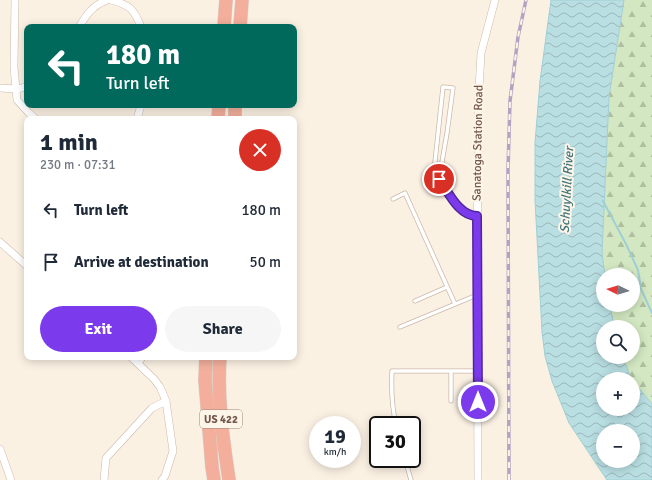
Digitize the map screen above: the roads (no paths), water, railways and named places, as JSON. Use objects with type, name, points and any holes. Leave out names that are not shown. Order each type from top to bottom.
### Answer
[{"type":"highway","points":[[224,24],[226,0]]},
{"type":"highway","points":[[240,24],[242,0]]},
{"type":"highway","name":"US 422","points":[[206,360],[205,380],[214,480]]},
{"type":"highway","name":"US 422","points":[[220,360],[218,376],[222,435],[228,480]]},
{"type":"street","points":[[15,0],[14,67],[17,100],[24,108]]},
{"type":"street","points":[[81,24],[91,10],[98,4],[107,0]]},
{"type":"street","points":[[111,0],[126,4],[132,10],[139,24]]},
{"type":"street","name":"Sanatoga Station Road","points":[[478,480],[477,216],[479,89],[481,53],[495,0]]},
{"type":"street","points":[[0,88],[24,87]]},
{"type":"street","points":[[24,108],[32,116]]},
{"type":"street","points":[[0,242],[24,263]]},
{"type":"street","points":[[134,360],[154,379],[160,387],[166,400],[174,451],[165,476],[162,480]]},
{"type":"street","points":[[104,480],[106,458],[152,408],[166,400]]},
{"type":"street","points":[[0,449],[12,480]]},
{"type":"lane","points":[[439,179],[453,88],[443,87],[434,166],[435,174],[465,213],[471,216],[477,216]]},
{"type":"lane","points":[[393,199],[405,193],[455,304]]},
{"type":"lane","points":[[415,301],[447,287]]},
{"type":"lane","points":[[400,327],[477,295]]},
{"type":"lane","points":[[139,365],[142,360]]},
{"type":"lane","points":[[394,416],[391,390],[392,371],[478,371]]},
{"type":"lane","points":[[450,401],[451,371]]},
{"type":"lane","points":[[408,468],[411,480]]},
{"type":"water","name":"Schuylkill River","points":[[551,0],[624,0],[609,97],[602,253],[604,268],[596,268],[596,312],[611,312],[613,320],[596,320],[596,364],[626,364],[628,372],[596,372],[596,416],[640,416],[640,389],[652,404],[652,480],[607,480],[599,468],[640,468],[640,424],[596,424],[596,464],[569,423],[552,381],[545,356],[542,332],[535,200],[535,143],[540,81]]},
{"type":"waterway","points":[[603,201],[638,270],[641,289],[652,313]]},
{"type":"railway","points":[[509,480],[508,170],[510,101],[518,37],[526,0]]}]
